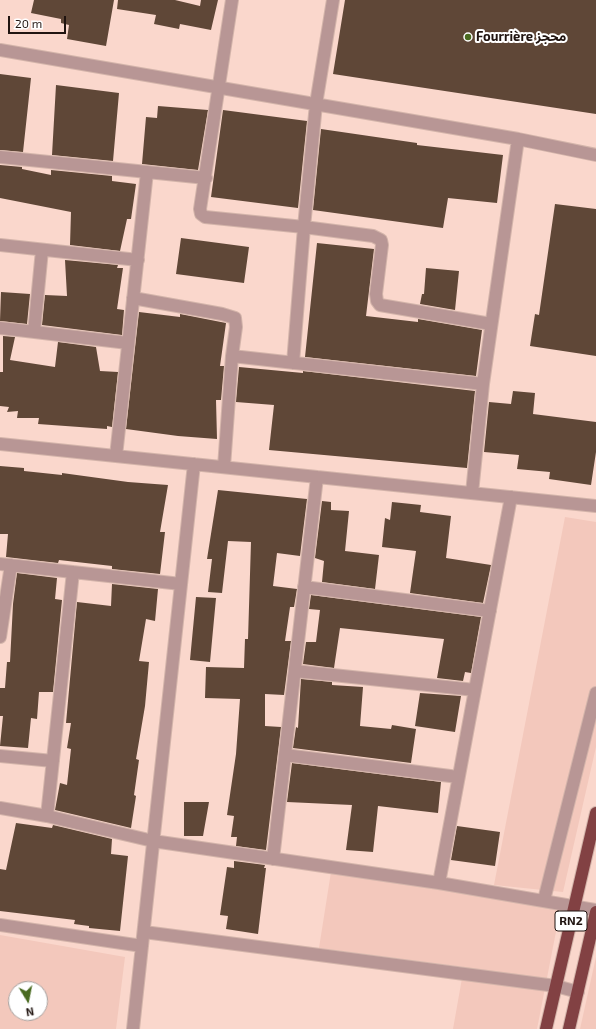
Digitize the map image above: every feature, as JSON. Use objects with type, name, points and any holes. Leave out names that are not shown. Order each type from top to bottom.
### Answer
[{"type":"highway","name":"RN2","points":[[546,1029],[596,813]]},
{"type":"highway","name":"RN2","points":[[569,1029],[596,911]]},
{"type":"street","points":[[232,0],[206,178],[200,209],[201,214],[205,217],[304,227],[372,236],[381,240],[382,245],[376,294],[377,301],[380,305],[491,324]]},
{"type":"street","points":[[293,363],[316,104],[333,0]]},
{"type":"street","points":[[0,50],[518,139],[596,155]]},
{"type":"street","points":[[472,493],[483,384],[518,139]]},
{"type":"street","points":[[0,156],[206,178]]},
{"type":"street","points":[[116,456],[147,172]]},
{"type":"street","points":[[0,245],[138,260]]},
{"type":"street","points":[[34,332],[42,250]]},
{"type":"street","points":[[133,298],[222,314],[235,318],[236,327],[232,356],[224,467]]},
{"type":"street","points":[[0,328],[128,343]]},
{"type":"street","points":[[232,356],[483,384]]},
{"type":"street","points":[[0,444],[596,506]]},
{"type":"street","points":[[133,1029],[194,464]]},
{"type":"street","points":[[273,859],[316,477]]},
{"type":"street","points":[[439,883],[511,497]]},
{"type":"street","points":[[0,637],[6,564],[181,584]]},
{"type":"street","points":[[46,816],[73,572]]},
{"type":"street","points":[[304,587],[490,611]]},
{"type":"street","points":[[295,671],[475,690]]},
{"type":"street","points":[[544,900],[596,693]]},
{"type":"street","points":[[285,755],[458,777]]},
{"type":"street","points":[[0,756],[53,761]]},
{"type":"street","points":[[0,808],[46,816],[153,841],[439,883],[544,900],[596,911]]},
{"type":"street","points":[[0,926],[142,946]]},
{"type":"street","points":[[144,932],[556,986],[578,992]]},
{"type":"shaded area","points":[[565,517],[596,522],[596,747],[563,892],[494,885]]},
{"type":"shaded area","points":[[331,872],[561,906],[537,1029],[453,1029],[464,967],[319,948]]},
{"type":"shaded area","points":[[0,935],[125,957],[116,1029],[0,1029]]},
{"type":"shaded area","points":[[596,957],[596,1029],[580,1029]]},
{"type":"building","points":[[34,0],[114,0],[106,46],[67,39],[69,25],[61,23],[61,19],[31,13]]},
{"type":"building","points":[[118,0],[175,0],[200,6],[201,0],[218,0],[211,30],[180,24],[179,29],[154,24],[156,15],[117,9]]},
{"type":"building","name":"Fourrière محجز","points":[[345,0],[596,0],[596,114],[333,74]]},
{"type":"building","points":[[0,74],[31,78],[23,152],[0,150]]},
{"type":"building","points":[[56,85],[119,93],[113,161],[52,155]]},
{"type":"building","points":[[158,106],[208,110],[198,170],[142,164],[146,117],[157,118]]},
{"type":"building","points":[[223,110],[307,121],[298,208],[211,197]]},
{"type":"building","points":[[321,129],[417,143],[417,145],[503,155],[497,203],[448,198],[443,228],[313,210]]},
{"type":"building","points":[[0,165],[22,167],[22,169],[51,175],[51,170],[112,176],[112,181],[136,184],[131,219],[127,219],[120,251],[70,245],[71,212],[0,198]]},
{"type":"building","points":[[555,204],[596,209],[596,356],[530,346],[535,314],[539,315]]},
{"type":"building","points":[[181,238],[249,247],[244,283],[176,274]]},
{"type":"building","points":[[317,243],[374,249],[366,316],[418,322],[418,319],[482,330],[476,376],[305,357]]},
{"type":"building","points":[[65,260],[118,265],[117,268],[123,268],[117,309],[124,310],[122,335],[42,325],[45,295],[67,296]]},
{"type":"building","points":[[426,268],[459,271],[455,310],[420,304],[422,294],[424,294]]},
{"type":"building","points":[[1,292],[30,294],[27,324],[0,321]]},
{"type":"building","points":[[139,312],[180,317],[180,314],[226,323],[220,366],[224,366],[221,400],[216,400],[217,439],[178,436],[126,429]]},
{"type":"building","points":[[3,336],[15,337],[10,360],[55,367],[58,342],[96,347],[100,371],[118,372],[112,427],[107,426],[107,429],[38,424],[39,418],[17,418],[18,411],[7,412],[9,407],[0,406],[0,372],[3,372]]},
{"type":"building","points":[[239,367],[303,373],[303,371],[475,391],[467,468],[269,450],[274,405],[236,402]]},
{"type":"building","points":[[513,391],[535,393],[533,414],[596,422],[596,452],[591,485],[549,479],[550,472],[517,469],[519,455],[484,452],[489,402],[511,404]]},
{"type":"building","points":[[0,466],[24,468],[24,471],[62,475],[62,473],[128,482],[168,485],[160,532],[165,532],[160,574],[112,569],[112,566],[59,560],[58,563],[6,557],[8,534],[0,534]]},
{"type":"building","points":[[218,490],[307,499],[300,556],[277,553],[273,586],[297,589],[294,607],[290,607],[285,641],[291,641],[284,695],[265,694],[265,726],[281,727],[266,850],[236,846],[237,837],[231,837],[234,816],[227,815],[236,754],[240,699],[205,698],[206,667],[244,668],[245,639],[248,639],[251,542],[228,541],[222,593],[208,592],[212,559],[207,559]]},
{"type":"building","points":[[322,501],[331,502],[331,510],[349,511],[345,551],[379,555],[375,589],[322,582],[324,561],[315,558]]},
{"type":"building","points":[[392,502],[421,505],[420,512],[451,516],[446,558],[491,565],[483,603],[410,593],[416,551],[382,547],[385,518],[390,520]]},
{"type":"building","points":[[17,573],[57,578],[55,599],[62,600],[53,692],[39,692],[37,719],[31,718],[28,748],[0,746],[3,716],[0,716],[0,688],[5,688],[7,662],[10,662],[13,604]]},
{"type":"building","points":[[112,584],[158,589],[155,621],[146,619],[139,661],[149,662],[145,706],[136,759],[139,760],[134,795],[136,796],[131,828],[55,810],[60,783],[67,785],[71,749],[67,748],[71,723],[66,723],[77,602],[111,606]]},
{"type":"building","points":[[311,595],[481,617],[471,673],[465,672],[463,681],[437,678],[444,639],[340,628],[334,668],[303,664],[306,642],[316,642],[320,610],[309,609]]},
{"type":"building","points":[[196,597],[216,598],[210,662],[190,660]]},
{"type":"building","points":[[301,679],[332,682],[332,685],[363,687],[360,726],[391,729],[392,725],[416,729],[411,763],[293,748],[296,727],[298,728]]},
{"type":"building","points":[[420,693],[461,696],[455,732],[415,726]]},
{"type":"building","points":[[292,763],[441,782],[438,813],[378,806],[373,852],[346,850],[352,805],[287,802]]},
{"type":"building","points":[[184,802],[209,802],[203,836],[184,836]]},
{"type":"building","points":[[16,823],[52,828],[53,825],[112,839],[111,854],[128,856],[120,931],[89,928],[89,926],[74,924],[75,920],[0,911],[0,869],[6,870]]},
{"type":"building","points":[[457,826],[500,832],[495,866],[451,860]]},
{"type":"building","points":[[234,861],[265,865],[264,868],[266,868],[258,934],[226,929],[228,916],[220,915],[227,867],[234,868]]},
{"type":"place","name":"Fourrière محجز","points":[[468,37]]}]
